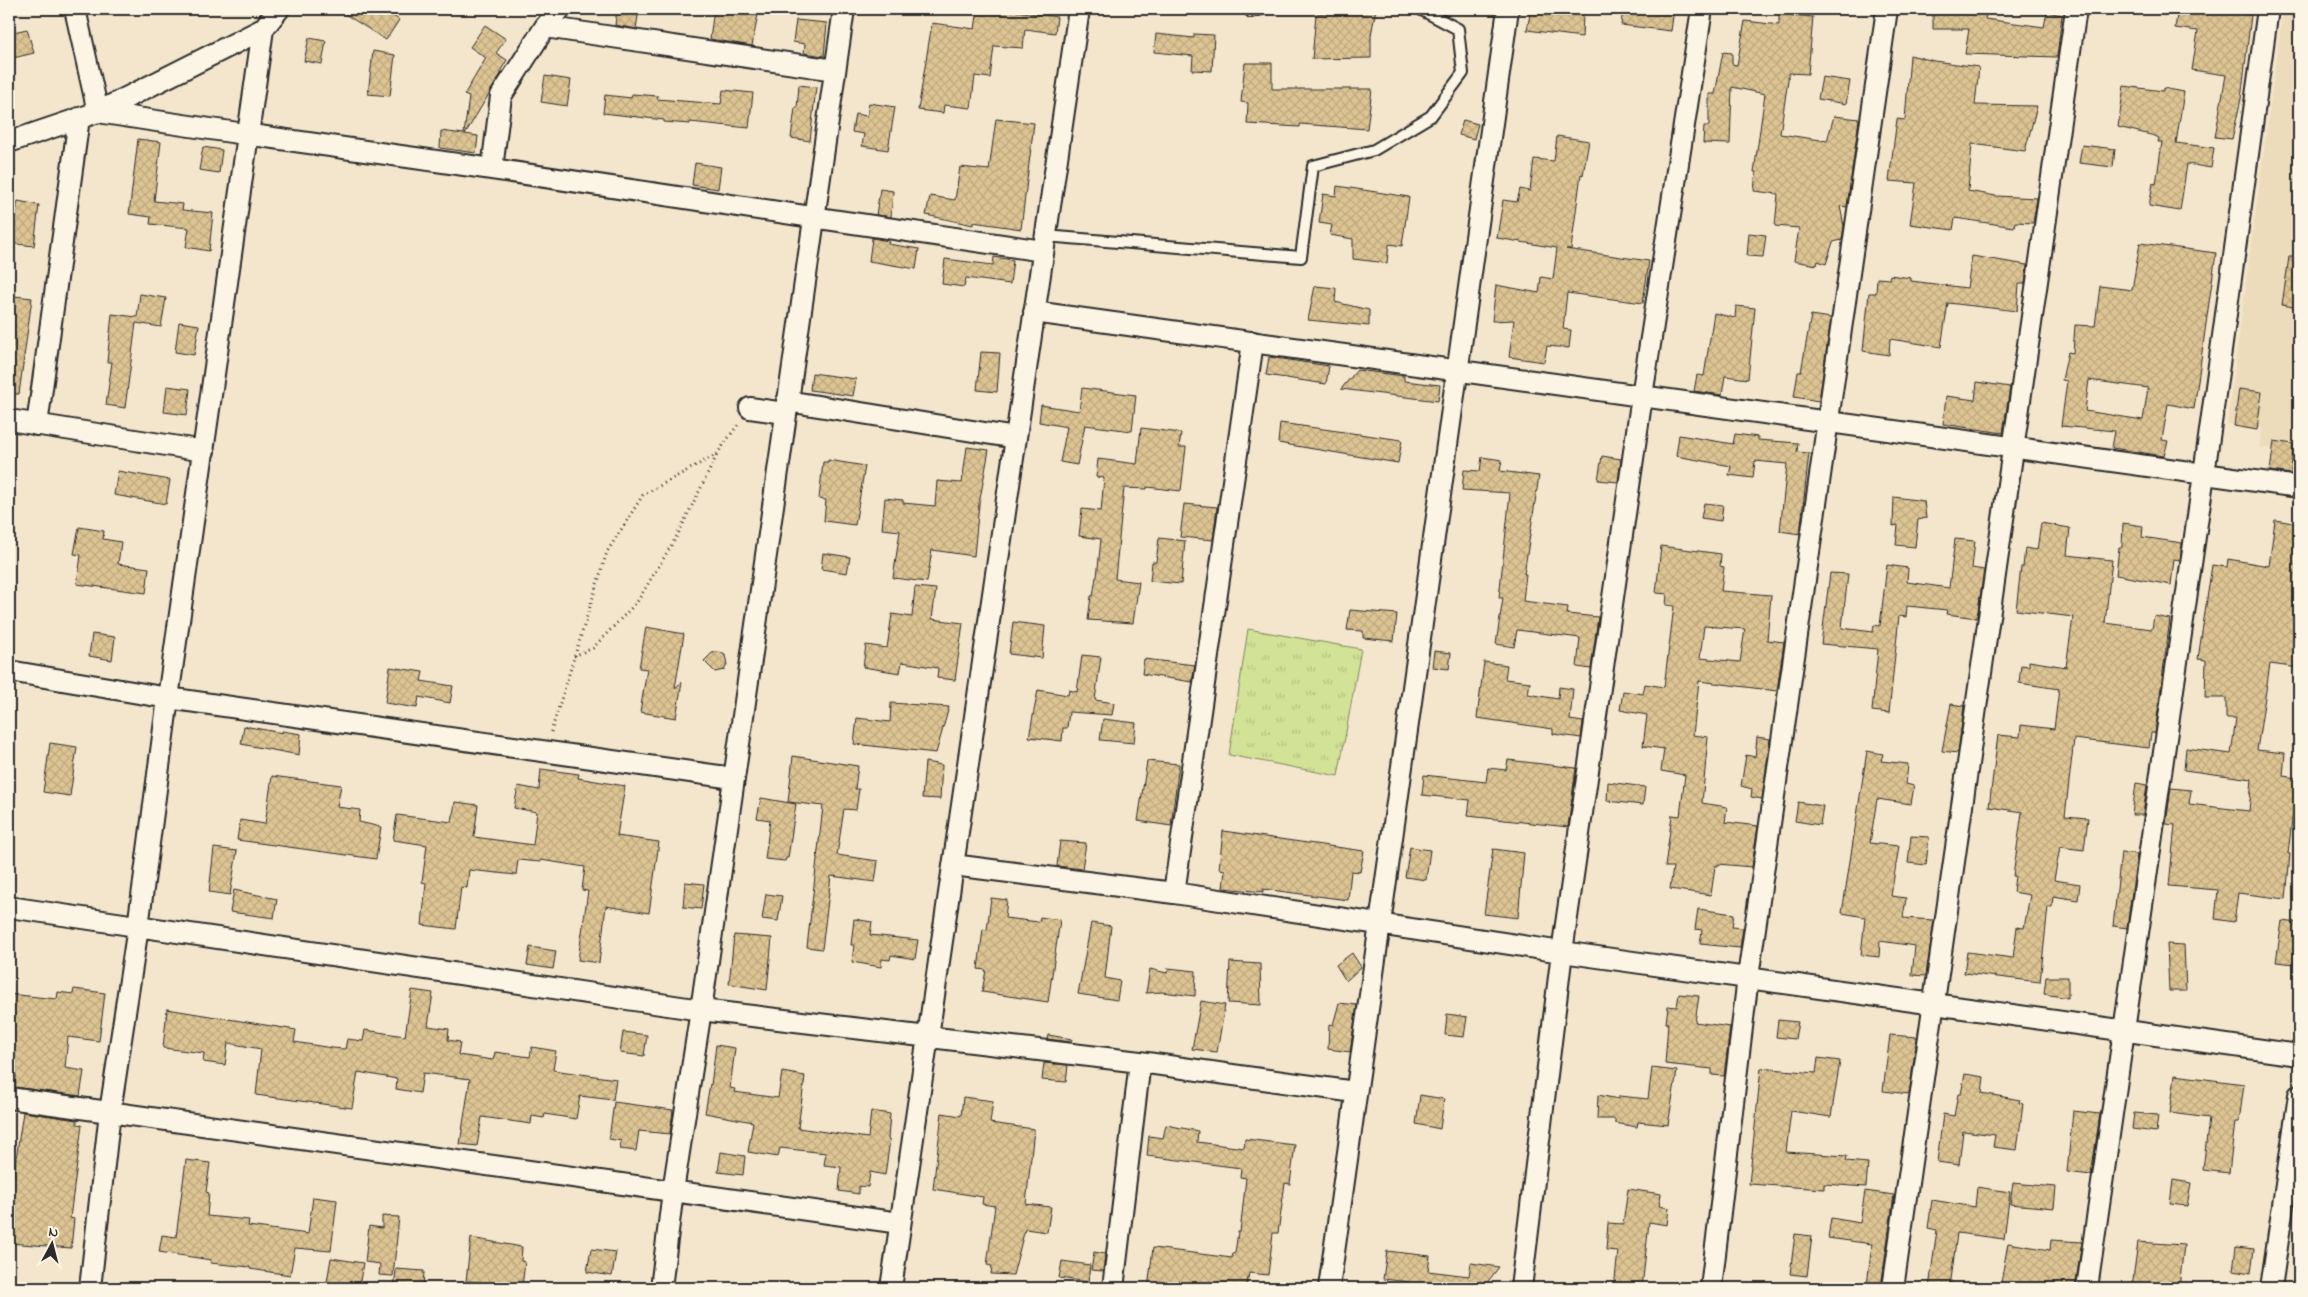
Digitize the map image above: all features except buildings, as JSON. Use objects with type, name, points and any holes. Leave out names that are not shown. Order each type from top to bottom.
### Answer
[{"type":"street","points":[[75,9],[98,112]]},
{"type":"street","points":[[9,142],[98,112],[263,29],[279,9]]},
{"type":"street","points":[[492,169],[501,96],[545,27],[560,9]]},
{"type":"street","points":[[661,1288],[673,1191],[701,1010],[844,9]]},
{"type":"street","points":[[891,1288],[1078,9]]},
{"type":"street","points":[[1329,1288],[1378,925],[1508,9]]},
{"type":"street","points":[[1521,1288],[1562,952],[1642,396],[1702,9]]},
{"type":"street","points":[[1711,1288],[1748,977],[1887,9]]},
{"type":"street","points":[[1893,1288],[2076,9]]},
{"type":"street","points":[[2087,1288],[2204,474],[2268,9]]},
{"type":"street","points":[[545,27],[835,70]]},
{"type":"street","points":[[90,1288],[110,1112],[138,927],[168,698],[263,29]]},
{"type":"street","points":[[98,112],[248,136],[492,169],[815,219],[1044,243]]},
{"type":"street","points":[[37,425],[79,118]]},
{"type":"street","points":[[1034,312],[2299,487]]},
{"type":"street","points":[[1174,893],[1253,342]]},
{"type":"street","points":[[750,408],[786,407],[1016,438]]},
{"type":"street","points":[[9,420],[204,451]]},
{"type":"street","points":[[9,670],[168,698],[733,778]]},
{"type":"street","points":[[953,865],[1174,893],[1562,952],[2299,1056]]},
{"type":"street","points":[[9,907],[701,1010],[1140,1062],[1355,1092]]},
{"type":"street","points":[[1113,1288],[1140,1062]]},
{"type":"street","points":[[2271,1288],[2299,1095]]},
{"type":"street","points":[[9,1098],[900,1223]]},
{"type":"lane","points":[[1044,243],[1301,258],[1313,166],[1374,150],[1431,116],[1464,73],[1458,29],[1420,9]]},
{"type":"path","points":[[574,656],[593,648],[637,602],[677,536],[717,454],[750,408]]},
{"type":"path","points":[[550,735],[607,552],[643,495],[717,454]]},
{"type":"shaded area","points":[[2283,9],[2299,9],[2299,453],[2259,447],[2262,428],[2227,424]]},
{"type":"green space","points":[[1248,629],[1361,649],[1338,776],[1229,755]]}]
